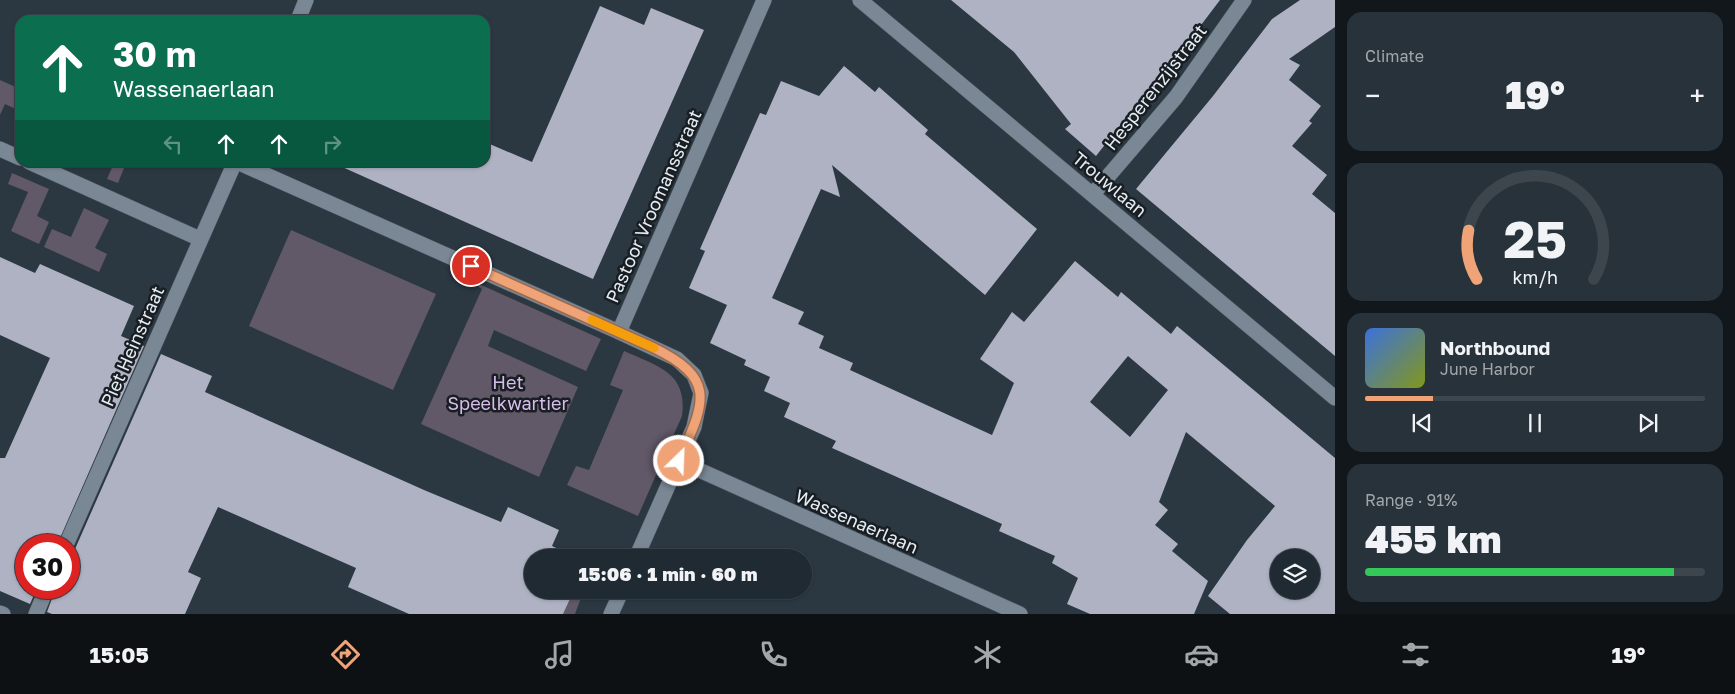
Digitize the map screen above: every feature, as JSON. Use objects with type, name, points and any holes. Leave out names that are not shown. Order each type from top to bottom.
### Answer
[{"type":"street","points":[[300,15],[306,0]]},
{"type":"street","name":"Pastoor Vroomansstraat","points":[[640,549],[698,414],[701,393],[694,375],[677,359],[619,332],[764,0]]},
{"type":"street","name":"Trouwlaan","points":[[860,0],[1335,398]]},
{"type":"street","name":"Hesperenzijstraat","points":[[1092,194],[1176,97],[1244,0]]},
{"type":"street","points":[[0,149],[15,156]]},
{"type":"street","points":[[40,167],[200,239]]},
{"type":"street","name":"Piet Heinstraat","points":[[71,534],[200,239],[234,167]]},
{"type":"street","points":[[247,167],[619,332]]},
{"type":"street","name":"Wassenaerlaan","points":[[679,461],[1020,614]]},
{"type":"street","points":[[36,614],[42,599]]},
{"type":"street","points":[[611,614],[618,599]]},
{"type":"street","points":[[0,612],[4,614]]},
{"type":"green space","points":[[0,80],[15,87],[15,109],[5,104],[0,115]]},
{"type":"green space","points":[[112,167],[124,167],[118,183],[107,179]]},
{"type":"green space","points":[[12,173],[49,189],[37,216],[49,222],[39,244],[11,231],[28,192],[8,184]]},
{"type":"green space","points":[[84,208],[109,220],[95,248],[107,254],[99,272],[44,247],[52,229],[71,237]]},
{"type":"green space","name":"Het Speelkwartier","points":[[291,230],[436,294],[393,390],[249,326]]},
{"type":"green space","points":[[477,283],[601,339],[586,371],[494,330],[488,346],[578,387],[539,477],[421,424],[482,289],[476,285]]},
{"type":"green space","points":[[624,351],[648,361],[668,373],[680,389],[683,401],[682,416],[638,516],[567,485],[576,466],[589,470],[623,390],[610,385]]},
{"type":"green space","points":[[569,599],[581,599],[575,614],[562,614]]},
{"type":"building","points":[[951,0],[1220,0],[1167,70],[1143,96],[1096,156],[1065,129],[1071,124],[1014,52]]},
{"type":"building","points":[[1300,0],[1335,0],[1335,27],[1289,59],[1300,65],[1289,80],[1321,106],[1309,121],[1312,123],[1292,146],[1327,175],[1312,194],[1335,213],[1335,356],[1136,189],[1213,96],[1272,19]]},
{"type":"building","points":[[600,6],[644,25],[651,8],[704,30],[593,279],[342,167],[490,167],[490,144],[532,162]]},
{"type":"building","points":[[844,66],[875,92],[879,87],[928,130],[925,134],[1037,229],[985,295],[832,165],[840,197],[821,189],[772,298],[804,312],[798,324],[824,336],[819,348],[853,363],[850,370],[992,435],[1014,383],[980,359],[1012,312],[1024,322],[1075,261],[1118,297],[1121,292],[1171,334],[1177,326],[1335,458],[1335,614],[1230,614],[1208,596],[1247,540],[1275,506],[1186,432],[1159,502],[1168,510],[1155,525],[1178,544],[1172,551],[1208,581],[1194,614],[1090,614],[1067,604],[1078,578],[1052,563],[1055,556],[999,531],[1002,524],[832,448],[836,441],[784,417],[790,403],[764,391],[770,377],[744,365],[746,360],[710,343],[727,305],[689,288],[705,251],[700,249],[760,113],[766,115],[781,81],[819,96]],"holes":[[[1128,356],[1168,390],[1130,437],[1090,402]]]},
{"type":"building","points":[[0,257],[35,273],[40,264],[134,306],[121,336],[144,346],[62,534],[15,534],[15,598],[0,591],[0,458],[5,458],[50,358],[0,335]]},
{"type":"building","points":[[161,354],[212,376],[205,392],[424,490],[501,522],[508,507],[559,530],[552,546],[558,549],[524,549],[524,599],[570,599],[563,614],[409,614],[348,587],[356,568],[218,507],[188,572],[201,578],[185,614],[52,614],[47,612],[52,599],[80,599],[80,538]]},
{"type":"building","points":[[18,599],[32,599],[30,604]]},
{"type":"slow traffic","points":[[592,320],[654,348]]},
{"type":"route","points":[[471,266],[652,347],[677,359],[687,368],[694,375],[701,393],[694,427],[679,461]]}]
